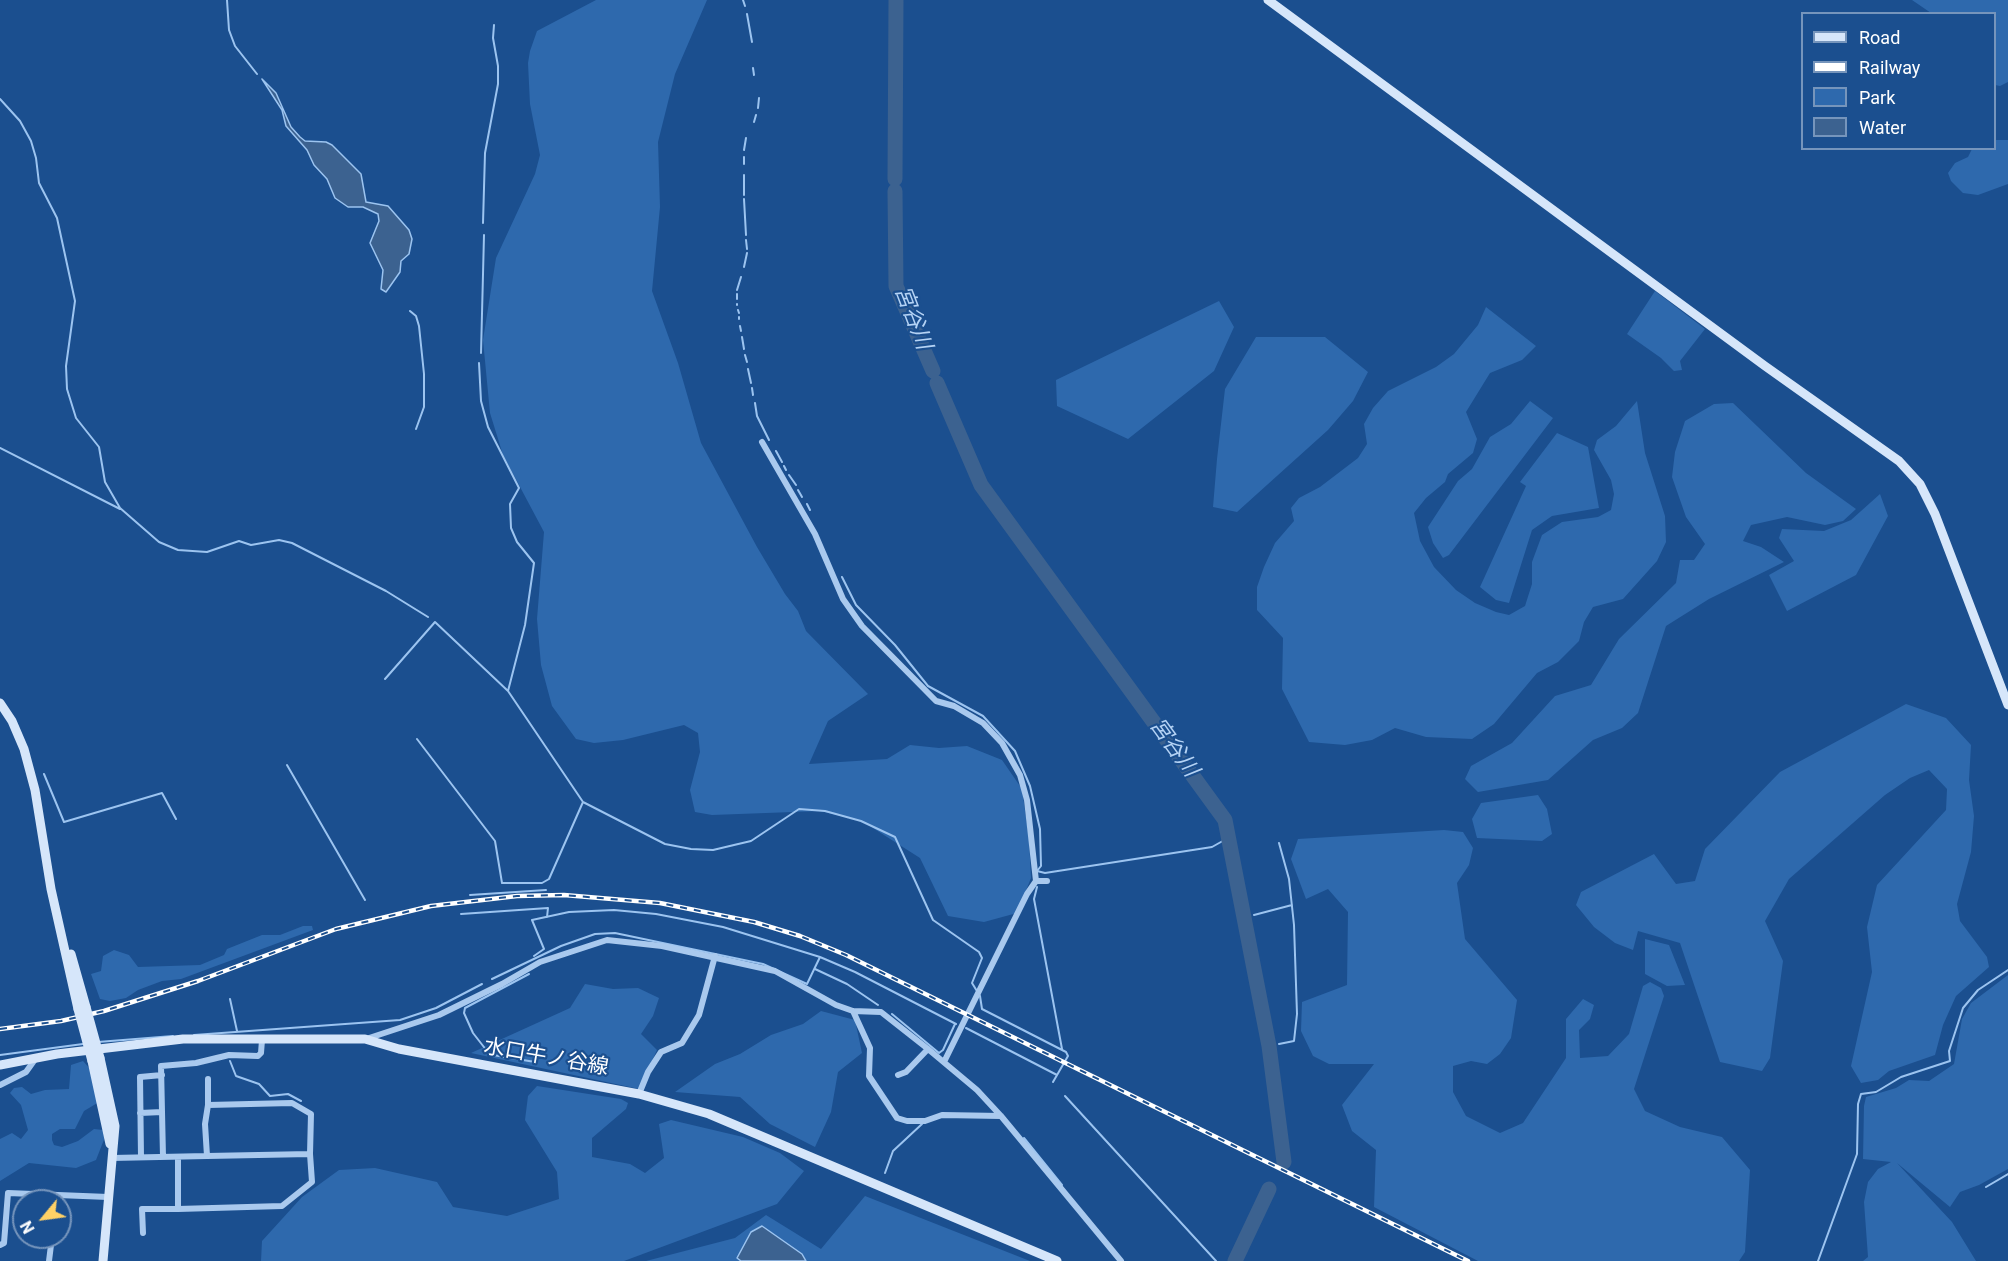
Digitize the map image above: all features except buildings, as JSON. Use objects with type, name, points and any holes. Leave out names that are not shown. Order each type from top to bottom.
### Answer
[{"type":"street","points":[[1268,0],[1765,366],[1899,461],[1920,484],[1935,514],[2008,705]]},
{"type":"street","points":[[762,442],[815,534],[843,599],[862,626],[936,701],[954,706],[982,723],[1002,743],[1020,775],[1028,800],[1036,881],[1027,894],[944,1062]]},
{"type":"street","points":[[0,703],[12,721],[20,740],[35,790],[51,889],[96,1060],[112,1158],[103,1261]]},
{"type":"street","points":[[1036,881],[1047,881]]},
{"type":"street","points":[[365,1039],[439,1015],[502,984],[540,962],[587,945],[618,940],[715,956],[776,971],[836,1005],[853,1011],[881,1012],[944,1062],[977,1090],[1002,1116],[1121,1261]]},
{"type":"street","points":[[639,1094],[648,1072],[661,1052],[682,1043],[699,1015],[715,956]]},
{"type":"street","points":[[853,1011],[870,1048],[869,1076],[897,1118],[907,1121],[925,1120],[942,1115],[1002,1116]]},
{"type":"street","name":"水口牛ノ谷線","points":[[0,1065],[183,1039],[365,1039],[399,1049],[639,1094],[710,1114],[1057,1261]]},
{"type":"street","points":[[163,1157],[161,1066],[196,1063],[229,1055],[258,1056],[261,1053],[262,1040]]},
{"type":"street","points":[[898,1075],[906,1072],[928,1049]]},
{"type":"street","points":[[0,1085],[26,1072],[37,1058]]},
{"type":"street","points":[[141,1157],[140,1077],[162,1075]]},
{"type":"street","points":[[207,1156],[205,1124],[208,1079]]},
{"type":"street","points":[[143,1233],[142,1209],[282,1206],[312,1182],[311,1114],[292,1103],[208,1105]]},
{"type":"street","points":[[140,1113],[162,1112]]},
{"type":"street","points":[[112,1158],[310,1154]]},
{"type":"street","points":[[178,1157],[178,1209]]},
{"type":"street","points":[[0,1245],[4,1243],[8,1193],[12,1193]]},
{"type":"street","points":[[72,1198],[108,1197]]},
{"type":"green space","points":[[596,0],[707,0],[675,74],[658,142],[660,207],[652,291],[678,363],[701,443],[757,547],[798,611],[806,631],[868,694],[828,721],[809,764],[887,759],[910,745],[939,748],[967,746],[1002,760],[1022,789],[1029,839],[1031,878],[1017,913],[984,922],[948,916],[920,858],[862,821],[820,811],[712,815],[695,812],[690,790],[700,752],[698,733],[684,725],[623,740],[594,743],[576,739],[552,706],[541,665],[537,619],[544,532],[503,455],[490,413],[483,340],[496,258],[535,174],[540,155],[530,104],[528,63],[530,51],[537,31]]},
{"type":"green space","points":[[1912,0],[2008,0],[2008,82],[2000,86],[1996,85],[1996,12],[1930,12]]},
{"type":"green space","points":[[1996,140],[2008,140],[2008,184],[1978,195],[1963,193],[1951,181],[1948,173],[1955,163],[1968,157],[1972,150],[1996,150]]},
{"type":"green space","points":[[1655,291],[1705,329],[1680,361],[1682,370],[1674,371],[1661,358],[1627,334]]},
{"type":"green space","points":[[1219,301],[1234,327],[1214,371],[1128,439],[1057,406],[1056,380]]},
{"type":"green space","points":[[1486,307],[1536,346],[1522,360],[1490,373],[1466,412],[1477,439],[1473,453],[1448,474],[1445,482],[1426,498],[1414,513],[1420,541],[1434,567],[1456,590],[1475,603],[1496,612],[1509,615],[1525,606],[1532,584],[1532,562],[1542,535],[1562,522],[1598,517],[1611,510],[1614,494],[1611,480],[1594,450],[1597,440],[1616,426],[1637,401],[1645,453],[1665,516],[1666,542],[1657,561],[1623,599],[1593,607],[1584,622],[1579,641],[1558,662],[1537,673],[1494,724],[1472,739],[1426,737],[1395,728],[1372,740],[1345,745],[1309,742],[1282,689],[1283,638],[1257,610],[1257,587],[1264,567],[1275,543],[1294,521],[1291,508],[1299,498],[1320,487],[1358,458],[1367,444],[1364,424],[1373,408],[1388,391],[1436,367],[1454,354],[1478,325]]},
{"type":"green space","points":[[1256,337],[1325,337],[1368,372],[1353,401],[1328,430],[1237,512],[1213,507],[1217,459],[1225,389]]},
{"type":"green space","points":[[1530,401],[1553,418],[1449,555],[1443,558],[1433,543],[1428,527],[1458,481],[1472,469],[1490,437],[1511,424]]},
{"type":"green space","points":[[1733,403],[1806,473],[1856,509],[1843,521],[1825,525],[1787,517],[1751,525],[1743,541],[1761,547],[1784,562],[1709,599],[1666,626],[1638,713],[1622,728],[1593,740],[1548,780],[1478,792],[1465,779],[1471,766],[1512,743],[1555,696],[1591,685],[1619,639],[1676,583],[1680,560],[1694,560],[1705,544],[1686,517],[1672,477],[1675,452],[1685,421],[1714,404]]},
{"type":"green space","points":[[1557,433],[1588,447],[1599,508],[1552,516],[1532,530],[1509,603],[1496,600],[1480,587],[1526,486],[1520,482]]},
{"type":"green space","points":[[1880,494],[1888,516],[1856,575],[1787,611],[1769,575],[1794,561],[1779,538],[1782,529],[1824,531],[1851,520]]},
{"type":"green space","points":[[1906,704],[1946,718],[1971,745],[1969,780],[1974,816],[1971,852],[1957,904],[1960,921],[1987,957],[1989,967],[1956,996],[1943,1025],[1935,1055],[1889,1071],[1878,1080],[1861,1083],[1851,1066],[1872,972],[1867,927],[1877,885],[1946,810],[1947,789],[1929,770],[1910,778],[1885,795],[1789,879],[1765,921],[1783,961],[1770,1058],[1762,1071],[1720,1062],[1680,943],[1638,931],[1633,950],[1615,943],[1594,927],[1576,905],[1581,892],[1654,854],[1676,884],[1695,881],[1705,849],[1780,772]]},
{"type":"green space","points":[[1538,795],[1547,809],[1552,834],[1542,841],[1477,838],[1472,819],[1481,803]]},
{"type":"green space","points":[[1444,830],[1463,832],[1473,848],[1469,865],[1457,883],[1465,939],[1517,1000],[1511,1038],[1500,1054],[1487,1064],[1471,1061],[1453,1066],[1453,1092],[1466,1116],[1500,1133],[1523,1123],[1566,1058],[1566,1019],[1583,999],[1594,1005],[1590,1019],[1579,1030],[1580,1058],[1608,1056],[1629,1034],[1643,986],[1650,982],[1661,988],[1664,996],[1634,1089],[1645,1111],[1680,1127],[1722,1137],[1750,1170],[1745,1252],[1739,1261],[1478,1261],[1374,1207],[1376,1150],[1352,1131],[1342,1105],[1374,1064],[1329,1064],[1313,1056],[1301,1031],[1302,1002],[1347,985],[1348,912],[1328,889],[1306,899],[1291,859],[1298,839]]},
{"type":"green space","points":[[303,926],[312,926],[313,930],[181,979],[162,981],[138,990],[126,998],[110,1001],[100,999],[91,974],[101,971],[103,956],[114,950],[129,955],[138,967],[200,965],[224,955],[227,949],[262,935],[280,935]]},
{"type":"green space","points":[[1645,939],[1669,945],[1685,985],[1667,986],[1645,974]]},
{"type":"green space","points":[[2008,975],[2008,1169],[1979,1185],[1960,1192],[1950,1207],[1897,1163],[1952,1222],[1976,1261],[1863,1261],[1868,1257],[1864,1202],[1868,1182],[1878,1169],[1891,1162],[1863,1159],[1866,1097],[1896,1088],[1909,1080],[1929,1081],[1954,1064],[1962,1019],[1971,1003]]},
{"type":"green space","points":[[585,984],[613,989],[638,988],[659,998],[653,1016],[641,1034],[657,1050],[639,1089],[471,1053],[570,1008]]},
{"type":"green space","points":[[821,1011],[855,1020],[862,1053],[838,1072],[831,1112],[815,1147],[770,1124],[740,1097],[675,1092],[715,1064],[740,1054],[771,1035],[803,1024]]},
{"type":"green space","points":[[83,1061],[92,1071],[99,1102],[84,1111],[75,1129],[60,1129],[52,1134],[52,1140],[54,1145],[62,1147],[78,1141],[94,1129],[103,1130],[105,1137],[96,1160],[76,1168],[29,1163],[0,1181],[0,1139],[12,1133],[21,1139],[28,1130],[21,1105],[10,1093],[14,1088],[22,1087],[31,1094],[45,1090],[69,1089],[71,1065]]},
{"type":"green space","points":[[537,1086],[621,1099],[628,1103],[626,1109],[592,1138],[592,1157],[630,1164],[645,1173],[664,1158],[659,1124],[671,1120],[743,1137],[780,1153],[804,1171],[777,1204],[624,1261],[261,1261],[262,1241],[302,1197],[339,1170],[375,1168],[437,1182],[453,1207],[507,1216],[559,1199],[557,1172],[525,1120],[528,1096]]},
{"type":"green space","points":[[865,1196],[1030,1261],[646,1261],[735,1238],[766,1215],[821,1249]]},
{"type":"water","points":[[262,79],[276,93],[291,127],[300,137],[305,141],[326,142],[332,145],[361,174],[366,202],[388,206],[409,230],[412,239],[409,254],[401,261],[400,272],[386,292],[381,289],[383,270],[370,243],[379,221],[378,214],[363,207],[348,207],[335,198],[327,179],[314,165],[307,150],[286,126],[282,110]]},
{"type":"water","points":[[762,1226],[802,1254],[806,1261],[741,1261],[737,1258],[751,1232]]},
{"type":"waterway","points":[[227,0],[229,30],[235,46],[257,74]]},
{"type":"waterway","points":[[743,0],[745,6]]},
{"type":"waterway","name":"宮谷川","points":[[895,179],[896,0]]},
{"type":"waterway","points":[[747,14],[752,42]]},
{"type":"waterway","points":[[483,223],[485,153],[498,84],[498,66],[493,38],[494,25]]},
{"type":"waterway","points":[[753,68],[754,75]]},
{"type":"waterway","points":[[758,108],[759,98]]},
{"type":"waterway","points":[[0,99],[20,121],[31,141],[39,183],[57,218],[75,301],[66,366],[67,389],[76,418],[99,447],[105,482],[120,508],[159,542],[178,550],[207,552],[239,541],[251,545],[279,540],[292,543],[386,591],[428,617]]},
{"type":"waterway","points":[[754,122],[756,115]]},
{"type":"waterway","points":[[744,150],[746,138]]},
{"type":"waterway","points":[[744,157],[744,164]]},
{"type":"waterway","points":[[744,175],[744,195]]},
{"type":"waterway","name":"宮谷川","points":[[895,191],[896,286],[933,371]]},
{"type":"waterway","points":[[744,199],[746,235]]},
{"type":"waterway","points":[[481,353],[484,235]]},
{"type":"waterway","points":[[746,240],[747,249]]},
{"type":"waterway","points":[[744,267],[747,253]]},
{"type":"waterway","points":[[737,290],[741,277]]},
{"type":"waterway","points":[[737,294],[737,299]]},
{"type":"waterway","points":[[410,311],[416,316],[419,326],[424,374],[424,407],[416,429]]},
{"type":"waterway","points":[[740,326],[741,331]]},
{"type":"waterway","points":[[742,337],[744,349]]},
{"type":"waterway","points":[[745,355],[747,362]]},
{"type":"waterway","points":[[479,363],[481,401],[488,427],[519,488],[510,504],[511,528],[517,542],[534,563],[525,625],[508,691]]},
{"type":"waterway","points":[[748,369],[751,383]]},
{"type":"waterway","name":"宮谷川","points":[[937,383],[981,485],[1225,820],[1269,1046],[1284,1162]]},
{"type":"waterway","points":[[752,388],[753,395]]},
{"type":"waterway","points":[[755,403],[757,416],[769,440]]},
{"type":"waterway","points":[[0,448],[120,509]]},
{"type":"waterway","points":[[776,451],[782,462]]},
{"type":"waterway","points":[[784,466],[786,470]]},
{"type":"waterway","points":[[789,475],[796,485]]},
{"type":"waterway","points":[[798,490],[802,497]]},
{"type":"waterway","points":[[807,504],[810,510]]},
{"type":"waterway","points":[[842,577],[856,605],[895,645],[928,686],[983,716],[1015,751],[1030,786],[1040,829],[1041,866],[1037,871],[1045,873],[1212,847],[1228,838]]},
{"type":"waterway","points":[[385,679],[435,622],[508,691],[583,802],[665,844],[713,850],[751,841],[799,809],[825,811],[861,821],[895,837],[933,920],[979,952],[982,958],[972,983],[980,996],[982,1009],[1066,1052],[1068,1056],[1053,1082]]},
{"type":"waterway","points":[[417,739],[495,841],[502,883],[542,883],[549,879],[583,802]]},
{"type":"waterway","points":[[287,765],[365,900]]},
{"type":"waterway","points":[[44,774],[64,822],[162,793],[176,819]]},
{"type":"waterway","points":[[1279,843],[1289,879],[1294,925],[1297,1014],[1294,1041],[1279,1044]]},
{"type":"waterway","points":[[1037,887],[1034,899],[1062,1049]]},
{"type":"waterway","points":[[470,895],[546,890]]},
{"type":"waterway","points":[[1254,915],[1292,905]]},
{"type":"waterway","points":[[461,914],[548,908],[547,917]]},
{"type":"waterway","points":[[534,956],[544,949],[532,920],[569,912],[614,910],[656,914],[723,927],[820,957]]},
{"type":"waterway","points":[[492,979],[561,946],[595,934],[615,933],[763,964],[807,984],[820,957],[855,972],[956,1024]]},
{"type":"waterway","points":[[815,969],[847,984],[878,1005]]},
{"type":"waterway","points":[[1818,1261],[1857,1154],[1858,1104],[1861,1094],[1876,1092],[1901,1077],[1950,1061],[1949,1051],[1963,1008],[1978,990],[2008,970]]},
{"type":"waterway","points":[[529,974],[465,1008],[464,1013],[473,1033],[487,1051],[493,1055],[535,1062]]},
{"type":"waterway","points":[[194,1035],[400,1020],[436,1008],[482,984]]},
{"type":"waterway","points":[[230,999],[237,1031]]},
{"type":"waterway","points":[[892,1014],[939,1053],[943,1050],[955,1024]]},
{"type":"waterway","points":[[966,1028],[1057,1075]]},
{"type":"waterway","points":[[98,1042],[173,1036]]},
{"type":"waterway","points":[[0,1055],[83,1044]]},
{"type":"waterway","points":[[230,1061],[236,1076],[259,1084],[270,1096],[288,1094],[301,1101]]},
{"type":"waterway","points":[[1065,1096],[1216,1261]]},
{"type":"waterway","points":[[885,1173],[893,1151],[922,1124]]},
{"type":"waterway","points":[[1024,1138],[1062,1185]]},
{"type":"waterway","points":[[1986,1187],[2008,1174]]},
{"type":"waterway","name":"宮谷川","points":[[1235,1261],[1269,1189]]},
{"type":"railway","points":[[0,1029],[61,1021],[104,1011],[198,981],[336,929],[431,906],[517,896],[564,895],[660,903],[754,922],[800,936],[846,955],[1468,1261]]}]
